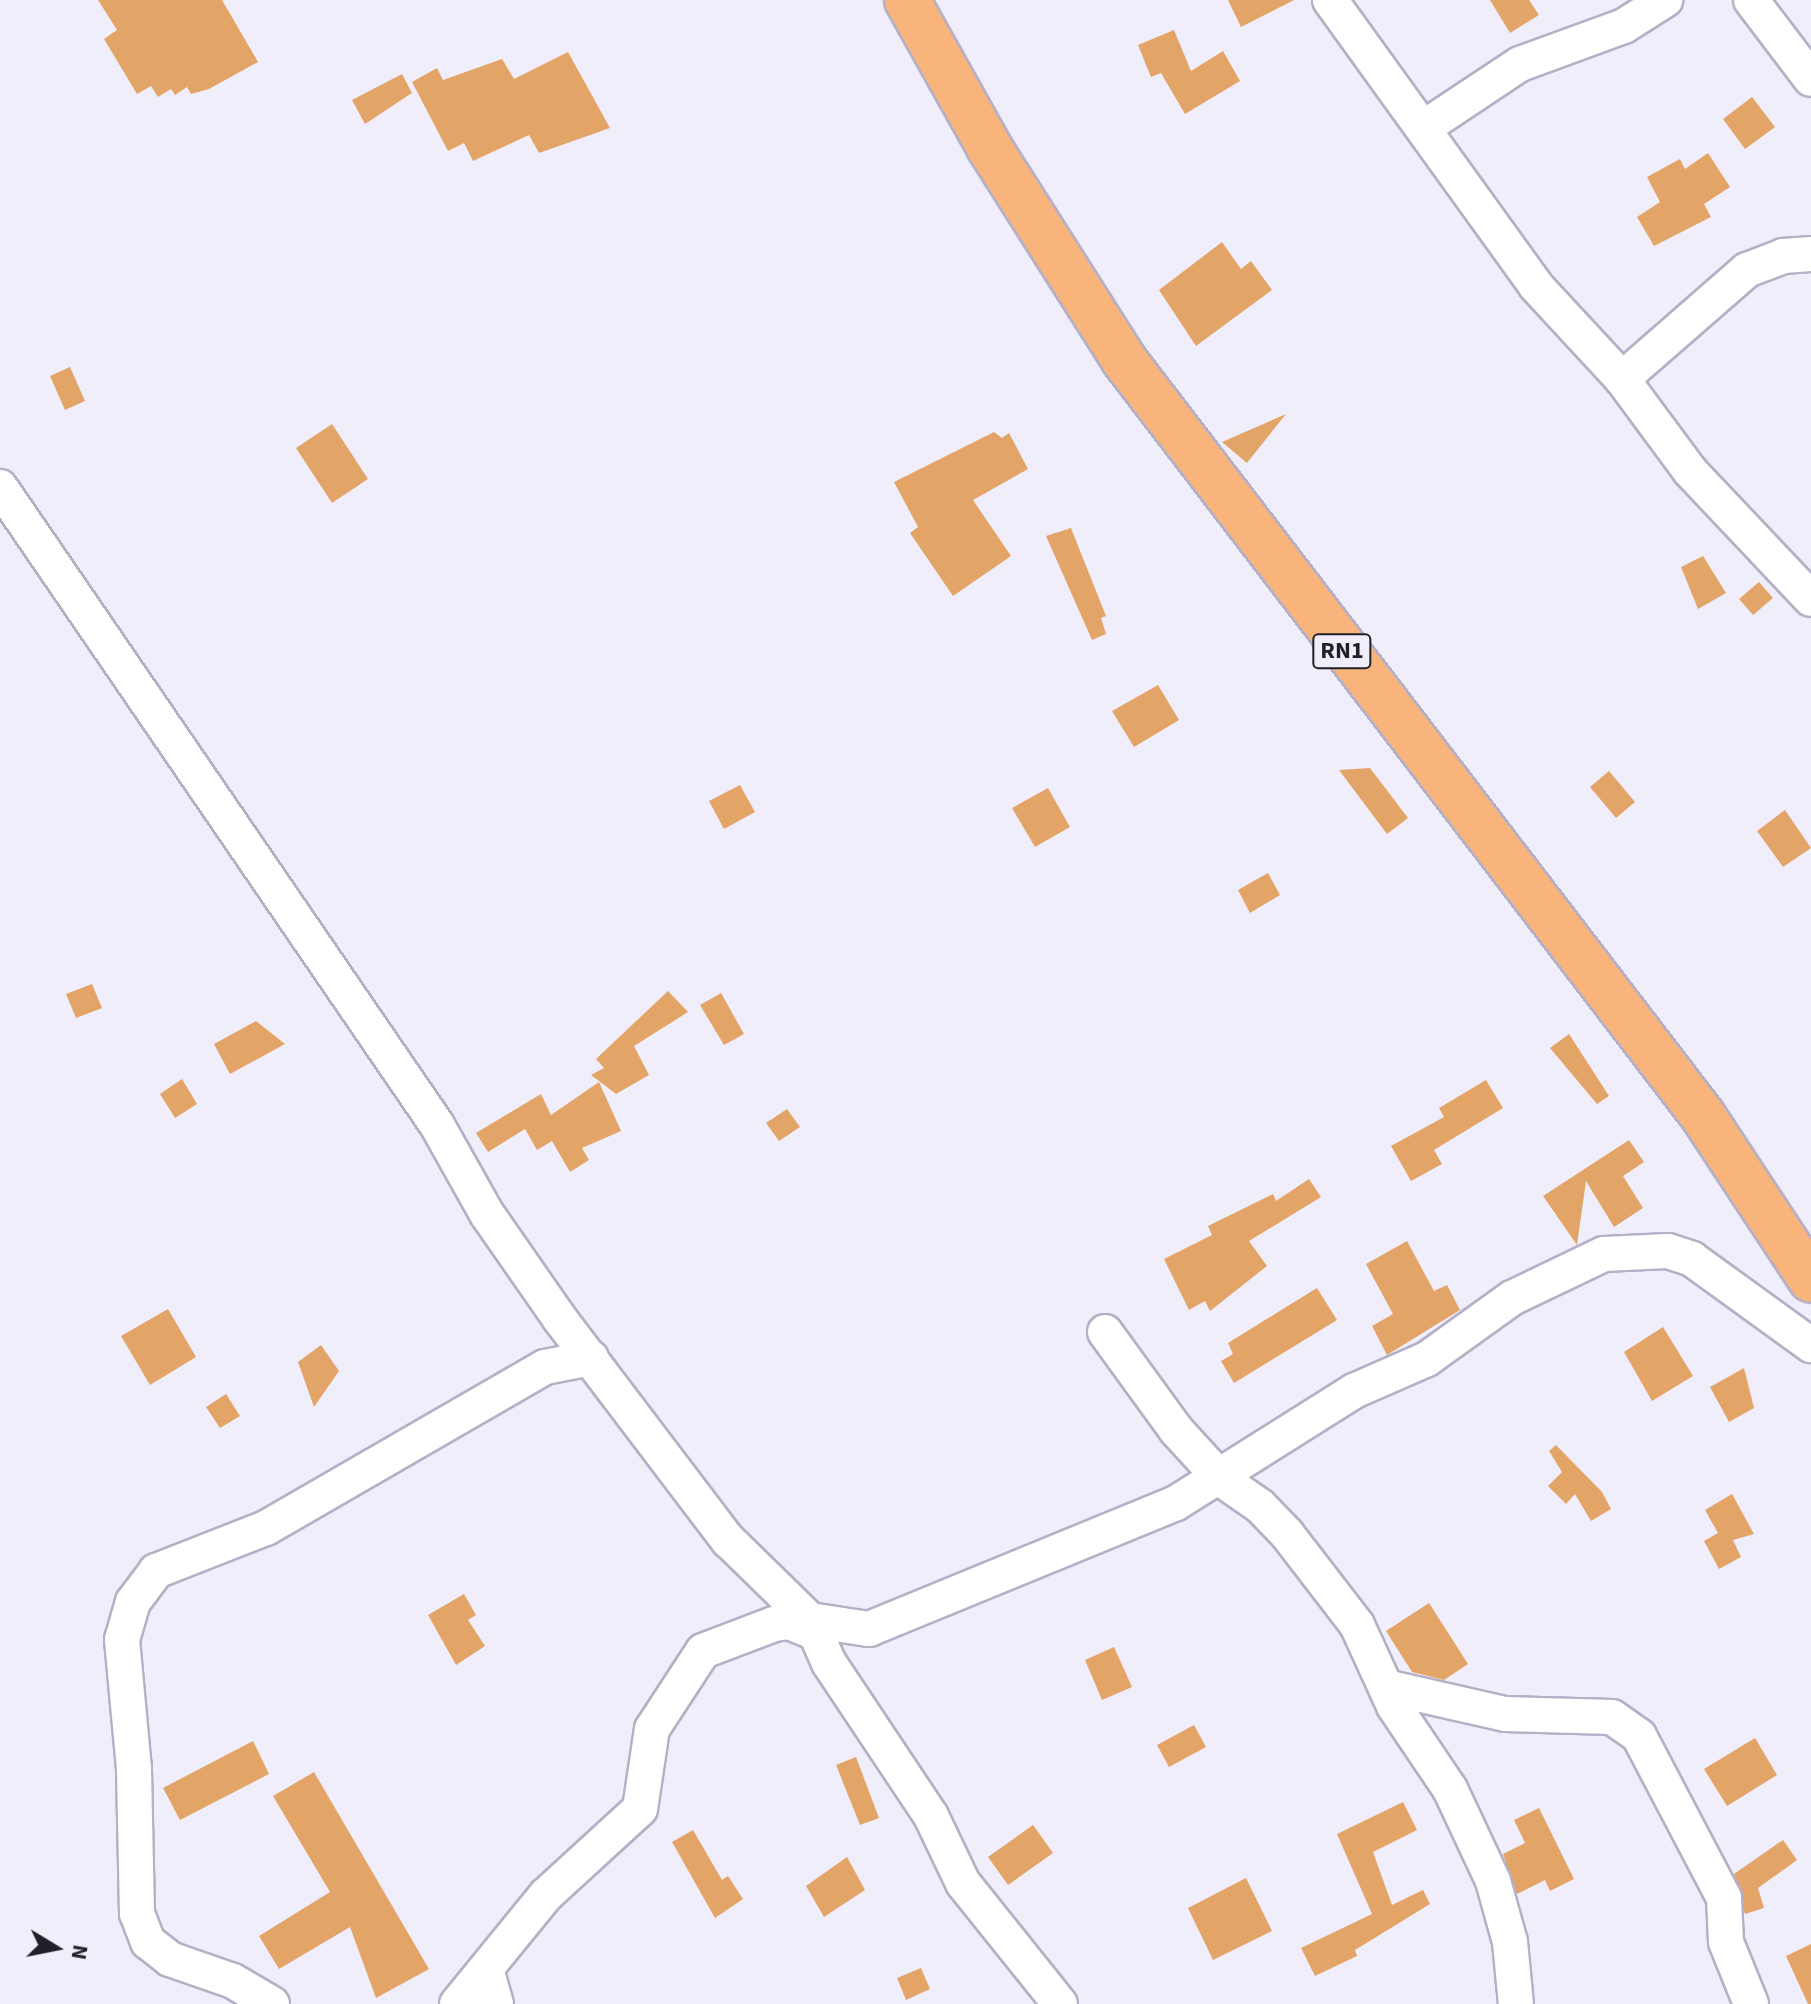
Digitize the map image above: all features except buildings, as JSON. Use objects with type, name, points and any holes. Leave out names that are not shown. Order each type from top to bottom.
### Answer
[{"type":"highway","name":"RN1","points":[[907,0],[1030,214],[1124,360],[1703,1116],[1811,1280]]},
{"type":"street","points":[[1330,0],[1388,86],[1425,127],[1536,286],[1622,379],[1690,471],[1811,599]]},
{"type":"street","points":[[1425,127],[1520,64],[1624,26],[1665,0]]},
{"type":"street","points":[[1751,0],[1811,79]]},
{"type":"street","points":[[1622,379],[1747,270],[1783,256],[1811,254]]},
{"type":"street","points":[[0,487],[437,1125],[487,1214],[728,1540],[812,1626],[931,1816],[963,1883],[1060,2004]]},
{"type":"street","points":[[457,2004],[546,1895],[640,1809],[656,1719],[703,1651],[774,1624],[789,1622],[869,1629],[977,1590],[1221,1479],[1354,1391],[1427,1359],[1512,1298],[1604,1254],[1653,1250],[1692,1259],[1811,1345]]},
{"type":"street","points":[[1105,1332],[1221,1479],[1260,1506],[1306,1558],[1357,1625],[1386,1687],[1450,1789],[1493,1881],[1510,1942],[1516,2004]]},
{"type":"street","points":[[272,2004],[233,1981],[170,1959],[148,1942],[137,1914],[134,1769],[122,1640],[133,1602],[156,1571],[266,1528],[545,1367],[591,1358]]},
{"type":"street","points":[[1386,1687],[1505,1714],[1612,1717],[1639,1736],[1724,1898],[1726,1942],[1751,2004]]},
{"type":"street","points":[[486,1969],[496,2004]]}]
